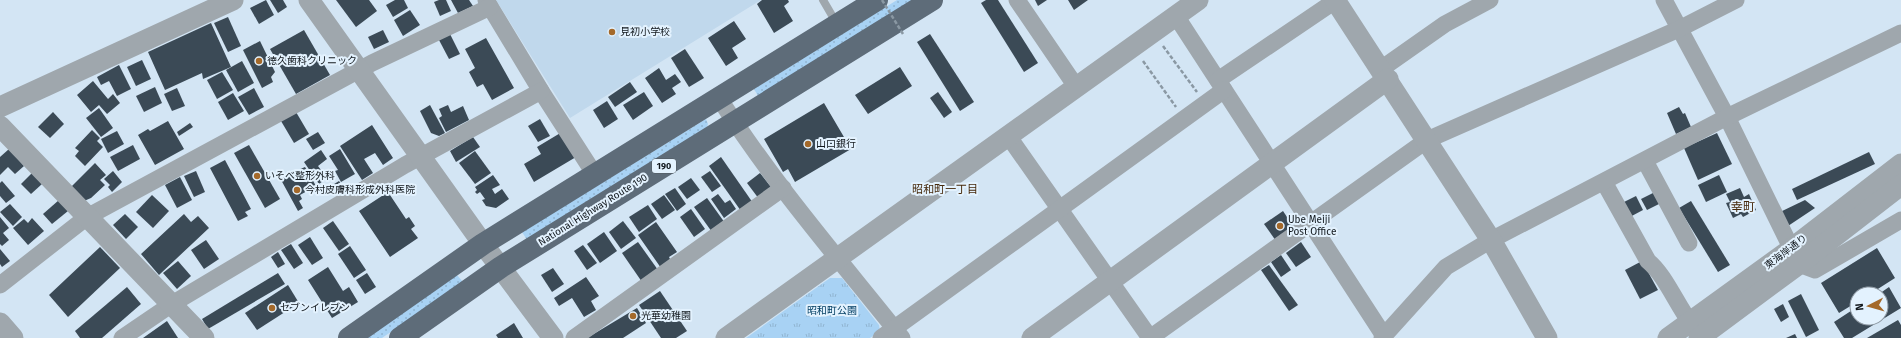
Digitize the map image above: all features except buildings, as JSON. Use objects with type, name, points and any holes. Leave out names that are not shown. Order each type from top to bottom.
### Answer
[{"type":"highway","points":[[349,338],[483,244],[877,0]]},
{"type":"highway","name":"National Highway Route 190","points":[[400,338],[501,267],[932,0]]},
{"type":"street","points":[[0,107],[233,0]]},
{"type":"street","points":[[309,0],[483,244],[553,338]]},
{"type":"street","points":[[1017,0],[1077,88]]},
{"type":"street","points":[[726,338],[839,259],[1198,0]]},
{"type":"street","points":[[1032,338],[1272,164],[1445,24],[1490,0]]},
{"type":"street","points":[[1664,0],[1727,117],[1795,256],[1815,270],[1901,220]]},
{"type":"street","points":[[1009,137],[1150,338],[1427,140],[1679,29],[1736,0]]},
{"type":"street","points":[[719,98],[783,188],[839,259],[893,335],[1059,209],[1205,104],[1221,85],[1335,1],[1491,240],[1547,338]]},
{"type":"street","points":[[0,285],[87,217],[358,70],[488,3],[541,91],[595,175]]},
{"type":"street","points":[[1176,16],[1311,223],[1383,337],[1446,267],[1491,240],[1727,117],[1901,33]]},
{"type":"street","points":[[122,338],[172,304],[421,155],[541,91]]},
{"type":"street","points":[[0,126],[204,338]]},
{"type":"street","points":[[1645,161],[1689,243]]},
{"type":"street","name":"東海岸通り","points":[[1795,256],[1901,164]]},
{"type":"street","points":[[1604,182],[1648,261],[1656,268],[1694,330]]},
{"type":"street","name":"東海岸通り","points":[[1668,338],[1694,330],[1795,256],[1901,185]]},
{"type":"street","points":[[574,338],[783,188]]},
{"type":"street","points":[[0,323],[12,338]]},
{"type":"lane","points":[[823,0],[837,24]]},
{"type":"path","points":[[882,0],[903,34]]},
{"type":"path","points":[[1154,32],[1205,104]]},
{"type":"path","points":[[1133,47],[1184,119]]},
{"type":"shaded area","name":"見初小学校","points":[[496,0],[761,0],[570,118]]},
{"type":"green space","points":[[897,0],[915,0],[758,96],[754,89]]},
{"type":"green space","points":[[706,119],[708,124],[707,127],[527,240],[522,232]]},
{"type":"green space","points":[[457,275],[463,282],[382,338],[366,338]]},
{"type":"green space","name":"昭和町公園","points":[[830,278],[842,278],[879,325],[880,331],[870,338],[746,338]]},
{"type":"place","name":"見初小学校","points":[[612,32]]},
{"type":"place","name":"徳久歯科クリニック","points":[[259,61]]},
{"type":"place","name":"山口銀行","points":[[808,144]]},
{"type":"place","name":"いそべ整形外科","points":[[257,176]]},
{"type":"place","name":"今村皮膚科形成外科医院","points":[[297,190]]},
{"type":"place","name":"Ube Meiji Post Office","points":[[1280,226]]},
{"type":"place","name":"セブンイレブン","points":[[272,308]]},
{"type":"place","name":"光華幼稚園","points":[[633,316]]},
{"type":"district","name":"昭和町一丁目","points":[[945,189]]},
{"type":"district","name":"幸町","points":[[1743,207]]}]
